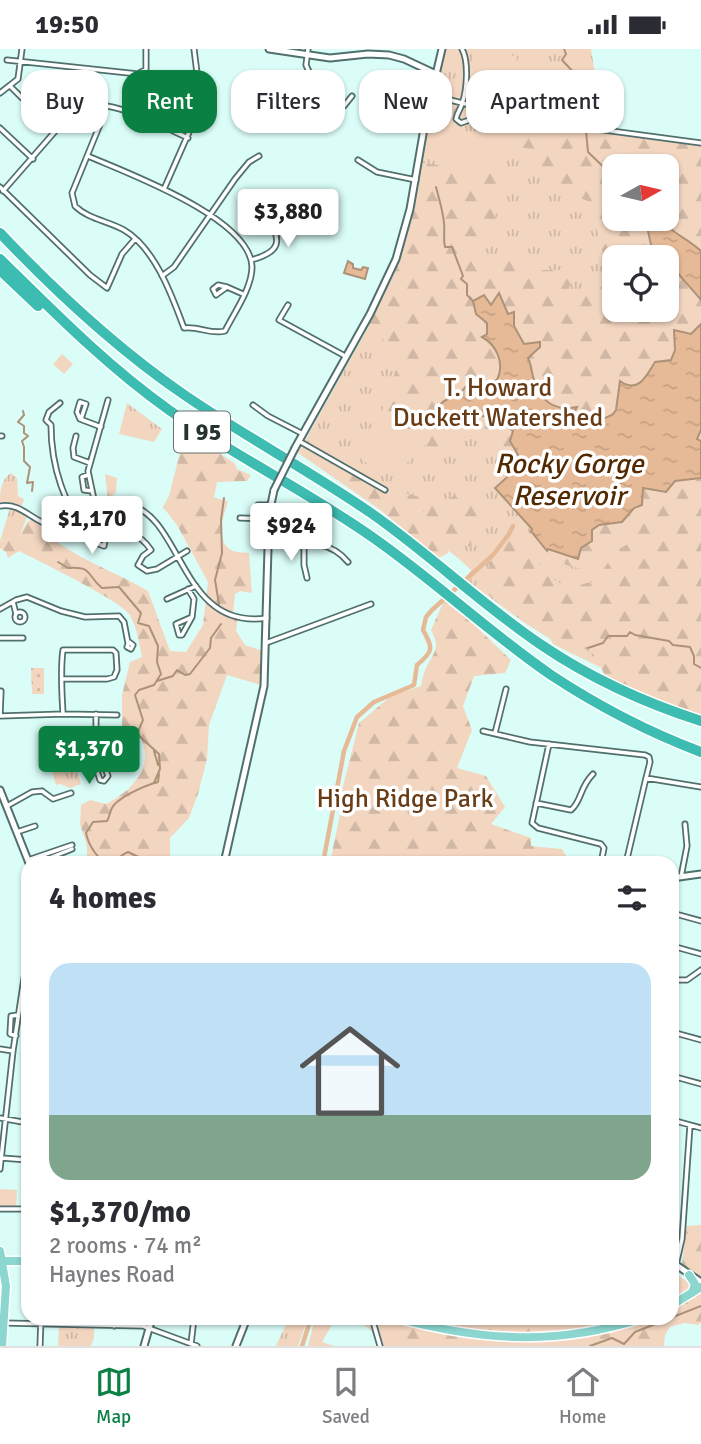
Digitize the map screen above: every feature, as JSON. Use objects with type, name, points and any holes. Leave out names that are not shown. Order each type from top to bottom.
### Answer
[{"type":"highway","name":"I 95","points":[[0,234],[88,319],[159,377],[347,496],[541,644],[579,669],[626,693],[701,721]]},
{"type":"highway","name":"I 95","points":[[0,259],[74,332],[125,376],[216,441],[347,519],[530,659],[586,697],[642,727],[701,752]]},
{"type":"highway","points":[[0,270],[70,335],[125,376]]},
{"type":"main road","points":[[0,1251],[6,1292],[2,1346]]},
{"type":"main road","points":[[1,1261],[21,1261]]},
{"type":"main road","points":[[679,1302],[699,1290],[689,1275]]},
{"type":"main road","points":[[423,1325],[492,1338],[542,1339],[600,1331],[620,1325]]},
{"type":"main road","points":[[430,1325],[443,1330]]},
{"type":"street","points":[[0,93],[18,79],[22,49]]},
{"type":"street","points":[[7,60],[138,74],[146,68],[146,49]]},
{"type":"street","points":[[164,190],[188,138],[201,101],[194,49]]},
{"type":"street","points":[[269,49],[308,52],[330,58],[363,54],[389,55],[427,70]]},
{"type":"street","points":[[437,70],[442,49]]},
{"type":"street","points":[[461,49],[467,66],[463,103],[456,117],[461,123],[466,121]]},
{"type":"street","points":[[307,70],[308,52]]},
{"type":"street","points":[[10,86],[21,97]]},
{"type":"street","points":[[345,105],[352,96]]},
{"type":"street","points":[[452,100],[466,104]]},
{"type":"street","points":[[108,107],[127,110],[188,138]]},
{"type":"street","points":[[0,128],[33,159]]},
{"type":"street","points":[[624,132],[701,143]]},
{"type":"street","points":[[55,133],[2,189],[85,271],[107,288],[122,254],[136,239]]},
{"type":"street","points":[[88,156],[164,190],[211,215],[245,246],[251,260],[250,277],[224,332],[184,328],[162,276],[136,239],[75,206],[72,194],[96,133]]},
{"type":"street","points":[[226,856],[265,678],[269,519],[274,490],[374,308],[391,270],[406,227],[423,133]]},
{"type":"street","points":[[162,276],[174,267],[235,179],[249,162],[259,156]]},
{"type":"street","points":[[358,160],[377,172],[415,180]]},
{"type":"street","points":[[251,260],[269,254],[276,245],[276,232],[268,215]]},
{"type":"street","points":[[227,287],[243,294]]},
{"type":"street","points":[[288,305],[279,320],[346,357]]},
{"type":"street","points":[[96,509],[92,491],[85,492],[82,477],[88,475],[108,400]]},
{"type":"street","points":[[80,402],[86,404],[81,420],[101,427]]},
{"type":"street","points":[[60,403],[51,410],[46,420],[52,426],[52,449],[57,478],[86,538],[103,547],[107,528]]},
{"type":"street","points":[[253,405],[303,434]]},
{"type":"street","points":[[76,436],[73,450],[76,458],[90,463]]},
{"type":"street","points":[[299,441],[385,490]]},
{"type":"street","points":[[0,506],[15,507],[50,526],[59,525],[96,509],[120,504],[134,506],[155,520],[207,599],[233,615],[250,619],[267,618]]},
{"type":"street","points":[[259,519],[258,505],[270,505]]},
{"type":"street","points":[[240,518],[269,519]]},
{"type":"street","points":[[101,529],[131,533],[147,545],[151,550],[143,556],[138,565],[149,572],[187,551]]},
{"type":"street","points":[[268,542],[324,544],[348,562]]},
{"type":"street","points":[[304,543],[307,578]]},
{"type":"street","points":[[167,599],[196,586]]},
{"type":"street","points":[[188,589],[194,599],[192,617],[180,635],[176,624],[192,617]]},
{"type":"street","points":[[0,609],[27,597],[61,611],[85,617],[119,616],[124,622],[128,643]]},
{"type":"street","points":[[13,601],[16,614]]},
{"type":"street","points":[[266,643],[371,604]]},
{"type":"street","points":[[0,638],[23,638]]},
{"type":"street","points":[[62,679],[114,677],[117,670],[115,651],[65,649],[62,653],[62,679],[63,714]]},
{"type":"street","points":[[495,733],[506,689]]},
{"type":"street","points":[[1,691],[0,716],[117,715]]},
{"type":"street","points":[[96,715],[94,762],[102,781],[108,778],[103,762],[96,758]]},
{"type":"street","points":[[482,730],[526,741],[649,757],[628,856]]},
{"type":"street","points":[[549,744],[532,821],[534,826],[601,843],[604,850],[603,856]]},
{"type":"street","points":[[103,762],[130,754],[134,765]]},
{"type":"street","points":[[536,803],[571,810],[577,805],[582,785],[593,774]]},
{"type":"street","points":[[646,778],[701,787]]},
{"type":"street","points":[[42,791],[45,785]]},
{"type":"street","points":[[0,790],[27,856]]},
{"type":"street","points":[[7,806],[32,792],[42,791],[53,799],[71,793]]},
{"type":"street","points":[[685,824],[687,846],[681,877],[701,874]]},
{"type":"street","points":[[17,832],[35,826]]},
{"type":"street","points":[[44,856],[72,847],[52,856]]},
{"type":"street","points":[[679,915],[701,921]]},
{"type":"street","points":[[679,948],[701,954]]},
{"type":"street","points":[[679,980],[687,980],[701,970]]},
{"type":"street","points":[[0,1169],[16,1036],[10,1034],[10,1021],[12,1014],[18,1015],[21,998]]},
{"type":"street","points":[[679,1034],[701,1040]]},
{"type":"street","points":[[0,1049],[13,1051]]},
{"type":"street","points":[[679,1078],[701,1084]]},
{"type":"street","points":[[0,1118],[21,1122]]},
{"type":"street","points":[[679,1122],[701,1128]]},
{"type":"street","points":[[679,1246],[690,1125]]},
{"type":"street","points":[[1,1158],[21,1159]]},
{"type":"street","points":[[0,1209],[21,1209]]},
{"type":"street","points":[[679,1268],[689,1275],[699,1290]]},
{"type":"street","points":[[4,1323],[21,1323]]},
{"type":"street","points":[[40,1325],[40,1346]]},
{"type":"street","points":[[78,1325],[150,1328],[197,1346]]},
{"type":"street","points":[[144,1346],[151,1325]]},
{"type":"street","points":[[191,1345],[193,1325]]},
{"type":"street","points":[[236,1346],[244,1325]]},
{"type":"street","points":[[374,1325],[380,1346]]},
{"type":"green space","name":"T. Howard Duckett Watershed","points":[[445,49],[591,49],[594,70],[466,70],[466,133],[610,133],[701,147],[701,671],[608,671],[575,655],[522,621],[465,579],[471,570],[458,558],[366,489],[301,448],[381,304],[412,221],[427,133],[452,133],[452,70],[440,70]]},
{"type":"green space","points":[[474,53],[517,56],[516,70],[473,70]]},
{"type":"green space","points":[[452,129],[463,139],[448,165],[428,151],[435,133],[452,133]]},
{"type":"green space","points":[[478,133],[486,133],[504,148],[499,172],[451,164]]},
{"type":"green space","points":[[513,133],[624,133],[701,143],[701,251],[674,231],[679,231],[679,154],[602,154],[602,231],[648,231],[651,245],[602,245],[602,250],[590,202],[557,191],[543,183],[539,149],[510,147]]},
{"type":"green space","points":[[418,162],[499,174],[495,221],[497,226],[483,249],[483,254],[494,262],[500,258],[501,244],[511,245],[520,270],[569,270],[572,274],[569,288],[572,292],[602,287],[602,322],[679,322],[679,277],[687,282],[701,300],[701,324],[691,334],[674,330],[675,350],[671,360],[655,362],[641,382],[632,385],[621,381],[616,410],[612,415],[587,426],[578,425],[571,419],[576,408],[556,406],[540,394],[528,358],[540,347],[524,344],[514,326],[514,313],[508,314],[498,294],[491,306],[476,314],[487,323],[487,334],[482,338],[492,346],[500,362],[497,380],[478,387],[468,384],[461,394],[444,400],[463,424],[479,416],[500,412],[513,431],[510,441],[518,455],[515,470],[509,474],[495,450],[492,434],[486,431],[443,447],[429,448],[383,421],[381,415],[401,354],[392,349],[366,323],[400,245]]},
{"type":"green space","points":[[62,354],[73,364],[64,374],[53,364]]},
{"type":"green space","points":[[127,403],[162,429],[154,442],[119,434]]},
{"type":"green space","points":[[380,423],[409,441],[409,460],[399,478],[363,461]]},
{"type":"green space","points":[[186,429],[235,464],[237,469],[251,475],[247,481],[217,482],[214,498],[228,501],[222,527],[226,546],[233,551],[249,553],[252,593],[240,591],[235,594],[233,615],[238,617],[236,631],[245,645],[266,652],[264,686],[227,675],[209,725],[207,759],[198,794],[189,818],[170,838],[170,856],[87,856],[87,846],[80,824],[81,805],[90,800],[106,804],[116,798],[134,783],[144,765],[143,743],[137,732],[122,738],[122,695],[130,662],[142,657],[137,635],[132,618],[122,608],[78,581],[19,551],[8,558],[6,552],[0,548],[0,541],[19,538],[27,522],[34,518],[70,551],[148,591],[170,651],[186,652],[203,625],[208,582],[177,525],[163,507],[169,496]]},
{"type":"green space","points":[[301,446],[390,495],[402,492],[423,498],[418,508],[424,512],[430,503],[440,502],[466,491],[488,521],[478,531],[469,547],[458,538],[449,544],[448,553],[439,558],[379,509],[298,453]]},
{"type":"green space","points":[[11,473],[17,478],[18,496],[24,499],[21,509],[28,514],[19,538],[0,541],[12,502],[0,502],[1,490],[3,482]]},
{"type":"green space","points":[[105,474],[117,478],[116,492],[108,500]]},
{"type":"green space","points":[[699,477],[701,714],[687,712],[606,678],[595,655],[578,645],[573,654],[553,644],[546,629],[509,610],[477,583],[477,577],[482,575],[491,589],[494,584],[488,562],[498,559],[509,539],[517,542],[525,536],[544,574],[560,583],[576,586],[595,581],[612,557],[618,557],[619,549],[633,541],[629,535],[603,549],[584,569],[566,565],[548,549],[581,548],[595,529],[623,518],[642,505],[645,486],[655,491],[675,481]]},
{"type":"green space","name":"High Ridge Park","points":[[444,601],[470,621],[511,660],[505,673],[474,676],[463,706],[472,730],[457,768],[486,776],[505,807],[491,824],[531,838],[531,846],[562,849],[566,856],[331,856],[341,809],[340,798],[359,723],[391,696],[421,686],[435,650],[436,642],[431,630]]},
{"type":"green space","points":[[31,668],[44,668],[44,694],[32,694]]},
{"type":"green space","points":[[72,754],[81,784],[70,788],[56,785],[49,761]]},
{"type":"green space","points":[[0,1189],[17,1190],[16,1209],[0,1209]]},
{"type":"green space","points":[[701,1225],[701,1278],[682,1266],[686,1226]]},
{"type":"green space","points":[[679,1276],[701,1291],[701,1322],[698,1325],[679,1324]]},
{"type":"green space","points":[[59,1325],[94,1325],[91,1346],[58,1346]]},
{"type":"green space","points":[[286,1325],[306,1325],[298,1346],[276,1346]]},
{"type":"green space","points":[[313,1325],[332,1325],[322,1342],[334,1346],[308,1346]]},
{"type":"green space","points":[[362,1325],[677,1325],[670,1327],[665,1335],[664,1346],[380,1346],[369,1329]]},
{"type":"water","points":[[648,231],[674,231],[701,251],[701,300],[679,275],[679,245],[651,245]]},
{"type":"water","points":[[348,261],[353,264],[353,268],[368,268],[365,279],[344,273]]},
{"type":"water","name":"Rocky Gorge Reservoir","points":[[499,293],[508,314],[514,312],[514,326],[524,344],[540,342],[540,347],[528,358],[537,388],[550,404],[562,408],[577,407],[571,419],[578,425],[587,426],[612,415],[616,410],[620,381],[626,385],[637,385],[655,362],[671,360],[675,350],[674,330],[691,334],[701,324],[701,430],[697,439],[701,441],[701,478],[675,481],[666,492],[643,488],[642,505],[634,508],[622,522],[599,525],[592,530],[592,541],[581,548],[578,559],[548,549],[547,551],[532,529],[495,488],[515,470],[518,455],[510,441],[513,431],[507,426],[500,412],[452,426],[434,428],[438,408],[442,403],[462,391],[468,384],[478,387],[497,380],[500,361],[492,345],[482,337],[487,334],[487,323],[476,314],[473,301],[484,295],[491,305]]},
{"type":"waterway","points":[[564,49],[566,54],[562,60],[571,70]]},
{"type":"waterway","points":[[586,133],[588,152],[602,165]]},
{"type":"waterway","points":[[436,187],[443,219],[445,247],[452,247],[463,276],[461,279],[467,284],[467,295],[473,301]]},
{"type":"waterway","points":[[23,411],[24,415],[18,422],[24,426],[24,433],[28,436],[22,441],[24,461],[30,467],[27,483],[33,482],[32,491]]},
{"type":"waterway","points":[[352,469],[360,474]]},
{"type":"waterway","points":[[219,604],[215,580],[222,553],[221,520],[224,498]]},
{"type":"waterway","points":[[324,856],[344,751],[357,717],[374,702],[414,685],[417,665],[430,649],[423,630],[426,617],[493,555],[513,526]]},
{"type":"waterway","points":[[58,562],[68,568],[86,570],[102,588],[119,587],[141,613],[138,623],[149,626],[158,646],[157,662],[161,674],[154,685],[139,690],[135,695],[143,720],[137,734],[159,754],[160,769],[154,783],[122,798],[113,807],[107,821],[93,822],[86,833],[98,856]]},
{"type":"waterway","points":[[157,681],[173,676],[177,670],[185,675],[190,674],[210,648],[211,638],[221,624]]},
{"type":"waterway","points":[[588,648],[603,643],[608,636],[627,636],[630,632],[669,641],[673,645],[690,647],[694,664],[701,668]]},
{"type":"waterway","points":[[154,751],[158,765]]},
{"type":"waterway","points":[[155,783],[158,782],[159,774]]},
{"type":"waterway","points":[[121,856],[128,852],[136,856]]},
{"type":"waterway","points":[[679,1315],[701,1306]]},
{"type":"waterway","points":[[302,1346],[309,1325]]},
{"type":"waterway","points":[[590,1346],[612,1338],[624,1344],[635,1332],[653,1325]]}]
